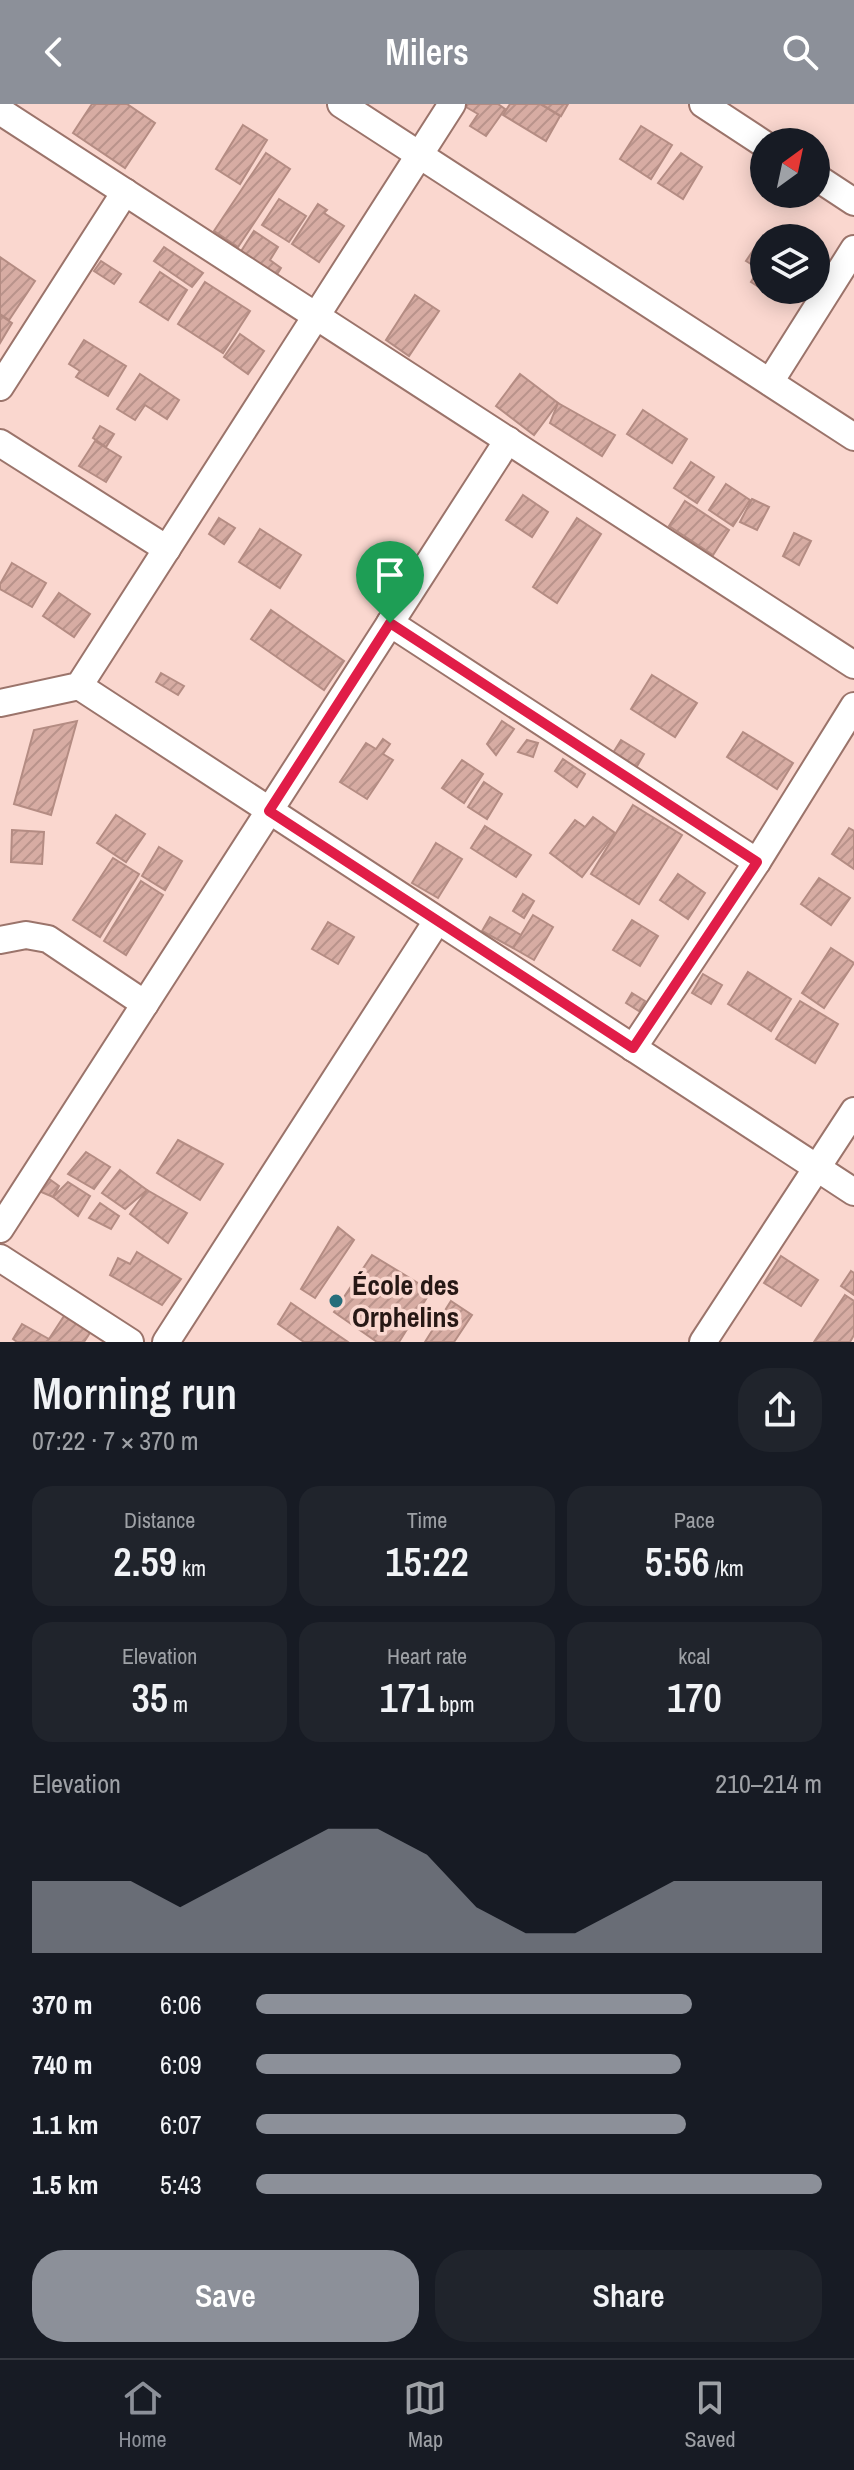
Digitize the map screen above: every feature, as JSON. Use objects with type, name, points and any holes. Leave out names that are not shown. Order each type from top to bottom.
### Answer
[{"type":"street","points":[[341,104],[854,437]]},
{"type":"street","points":[[0,703],[79,686],[452,104]]},
{"type":"street","points":[[712,107],[750,134]]},
{"type":"street","points":[[0,111],[854,665]]},
{"type":"street","points":[[830,186],[854,202]]},
{"type":"street","points":[[1,382],[125,192]]},
{"type":"street","points":[[770,382],[854,249]]},
{"type":"street","points":[[0,1229],[508,440]]},
{"type":"street","points":[[0,443],[167,549]]},
{"type":"street","points":[[390,623],[757,862]]},
{"type":"street","points":[[79,686],[854,1192]]},
{"type":"street","points":[[633,1048],[757,862],[854,706]]},
{"type":"street","points":[[166,1342],[437,921]]},
{"type":"street","points":[[0,940],[26,935],[48,939],[145,1004]]},
{"type":"street","points":[[703,1342],[854,1111]]},
{"type":"street","points":[[0,1258],[130,1342]]},
{"type":"building","points":[[92,104],[127,104],[155,123],[125,168],[73,133]]},
{"type":"building","points":[[468,104],[498,104],[505,109],[486,136],[470,126],[478,114],[466,107]]},
{"type":"building","points":[[510,104],[540,104],[560,116],[546,141],[503,115]]},
{"type":"building","points":[[541,104],[568,104],[561,116]]},
{"type":"building","points":[[243,125],[267,140],[240,184],[216,169]]},
{"type":"building","points":[[641,126],[672,145],[651,179],[620,159]]},
{"type":"building","points":[[266,153],[290,169],[238,247],[214,231]]},
{"type":"building","points":[[681,153],[702,167],[683,199],[658,183]]},
{"type":"building","points":[[279,199],[306,216],[289,242],[262,225]]},
{"type":"building","points":[[318,204],[327,210],[324,213],[344,226],[319,262],[292,244]]},
{"type":"building","points":[[254,231],[278,247],[270,260],[281,268],[274,279],[238,256]]},
{"type":"building","points":[[164,247],[203,273],[192,287],[154,261]]},
{"type":"building","points":[[0,257],[35,281],[9,320],[0,314]]},
{"type":"building","points":[[101,261],[121,274],[114,284],[94,271]]},
{"type":"building","points":[[160,272],[187,290],[168,320],[140,302]]},
{"type":"building","points":[[205,282],[250,311],[223,353],[178,324]]},
{"type":"building","points":[[415,295],[439,311],[409,356],[386,340]]},
{"type":"building","points":[[0,315],[12,323],[0,343]]},
{"type":"building","points":[[240,334],[264,351],[248,374],[224,357]]},
{"type":"building","points":[[84,340],[126,366],[108,396],[76,377],[80,371],[69,364]]},
{"type":"building","points":[[140,374],[179,400],[167,419],[145,405],[135,420],[117,409]]},
{"type":"building","points":[[520,374],[558,403],[534,435],[496,406]]},
{"type":"building","points":[[558,403],[615,435],[602,456],[550,423]]},
{"type":"building","points":[[643,410],[687,439],[672,463],[627,434]]},
{"type":"building","points":[[100,426],[114,434],[106,447],[93,438]]},
{"type":"building","points":[[95,441],[121,457],[106,482],[79,466]]},
{"type":"building","points":[[691,462],[714,477],[697,503],[674,488]]},
{"type":"building","points":[[726,484],[750,500],[733,526],[709,510]]},
{"type":"building","points":[[523,495],[548,512],[532,537],[506,520]]},
{"type":"building","points":[[752,499],[769,507],[757,530],[740,522]]},
{"type":"building","points":[[685,501],[729,530],[713,555],[669,526]]},
{"type":"building","points":[[219,518],[235,528],[224,544],[209,534]]},
{"type":"building","points":[[577,518],[601,534],[557,603],[533,587]]},
{"type":"building","points":[[260,529],[301,555],[280,588],[239,562]]},
{"type":"building","points":[[794,533],[811,541],[799,565],[783,556]]},
{"type":"building","points":[[12,563],[46,583],[32,607],[0,589]]},
{"type":"building","points":[[59,593],[90,614],[74,637],[43,616]]},
{"type":"building","points":[[271,610],[344,661],[324,690],[251,639]]},
{"type":"building","points":[[161,673],[184,686],[178,695],[156,682]]},
{"type":"building","points":[[652,675],[697,703],[675,737],[631,709]]},
{"type":"building","points":[[77,721],[51,815],[14,804],[34,730]]},
{"type":"building","points":[[502,721],[514,729],[496,755],[487,744]]},
{"type":"building","points":[[743,732],[793,763],[777,789],[727,757]]},
{"type":"building","points":[[383,739],[390,744],[383,754],[393,760],[367,799],[340,782],[366,743],[376,749]]},
{"type":"building","points":[[527,740],[538,743],[533,757],[518,752]]},
{"type":"building","points":[[621,740],[644,754],[636,768],[613,753]]},
{"type":"building","points":[[563,759],[585,774],[577,787],[555,771]]},
{"type":"building","points":[[462,760],[483,774],[464,803],[442,788]]},
{"type":"building","points":[[484,782],[502,794],[487,819],[468,807]]},
{"type":"building","points":[[633,805],[682,835],[639,904],[591,874]]},
{"type":"building","points":[[116,815],[145,834],[126,862],[97,843]]},
{"type":"building","points":[[593,817],[615,833],[582,877],[550,853],[575,820],[585,827]]},
{"type":"building","points":[[485,826],[531,855],[516,877],[471,848]]},
{"type":"building","points":[[849,828],[854,831],[854,869],[832,854]]},
{"type":"building","points":[[12,830],[44,832],[42,864],[11,862]]},
{"type":"building","points":[[436,843],[462,859],[438,898],[412,883]]},
{"type":"building","points":[[159,847],[182,861],[165,890],[142,876]]},
{"type":"building","points":[[113,858],[139,874],[100,937],[73,920]]},
{"type":"building","points":[[678,874],[705,893],[688,919],[660,900]]},
{"type":"building","points":[[819,878],[850,898],[831,925],[801,904]]},
{"type":"building","points":[[141,881],[163,895],[126,955],[104,941]]},
{"type":"building","points":[[523,894],[534,901],[524,918],[513,911]]},
{"type":"building","points":[[533,915],[553,927],[534,960],[513,948]]},
{"type":"building","points":[[490,917],[521,935],[513,948],[482,931]]},
{"type":"building","points":[[632,920],[658,936],[640,966],[613,950]]},
{"type":"building","points":[[328,922],[354,937],[338,964],[312,949]]},
{"type":"building","points":[[831,948],[854,963],[824,1008],[802,993]]},
{"type":"building","points":[[748,972],[791,999],[771,1031],[728,1004]]},
{"type":"building","points":[[703,974],[722,985],[711,1004],[692,993]]},
{"type":"building","points":[[632,993],[645,1001],[639,1011],[626,1003]]},
{"type":"building","points":[[800,1001],[838,1024],[815,1063],[776,1039]]},
{"type":"building","points":[[178,1140],[223,1164],[200,1200],[157,1173]]},
{"type":"building","points":[[86,1152],[110,1167],[94,1189],[68,1174]]},
{"type":"building","points":[[120,1170],[147,1190],[125,1209],[102,1193]]},
{"type":"building","points":[[48,1178],[59,1186],[53,1197],[39,1191]]},
{"type":"building","points":[[68,1182],[90,1196],[78,1216],[53,1197]]},
{"type":"building","points":[[147,1190],[187,1213],[168,1243],[130,1214]]},
{"type":"building","points":[[100,1203],[119,1216],[111,1229],[89,1218]]},
{"type":"building","points":[[338,1227],[354,1240],[315,1298],[301,1289]]},
{"type":"building","points":[[137,1252],[181,1279],[162,1305],[110,1275],[118,1258],[130,1264]]},
{"type":"building","points":[[372,1255],[431,1291],[399,1342],[377,1342],[334,1312]]},
{"type":"building","points":[[781,1256],[818,1280],[801,1306],[764,1283]]},
{"type":"building","points":[[851,1271],[854,1273],[854,1295],[841,1286]]},
{"type":"building","points":[[845,1295],[854,1301],[854,1335],[850,1342],[814,1342]]},
{"type":"building","points":[[451,1301],[472,1315],[454,1342],[425,1342]]},
{"type":"building","points":[[291,1303],[348,1342],[304,1342],[278,1324]]},
{"type":"building","points":[[66,1313],[95,1325],[84,1342],[17,1342],[13,1339],[22,1324],[49,1339]]},
{"type":"place","name":"École des Orphelins","points":[[336,1301]]},
{"type":"route","points":[[390,623],[757,862],[633,1048],[269,811],[390,623]]}]
